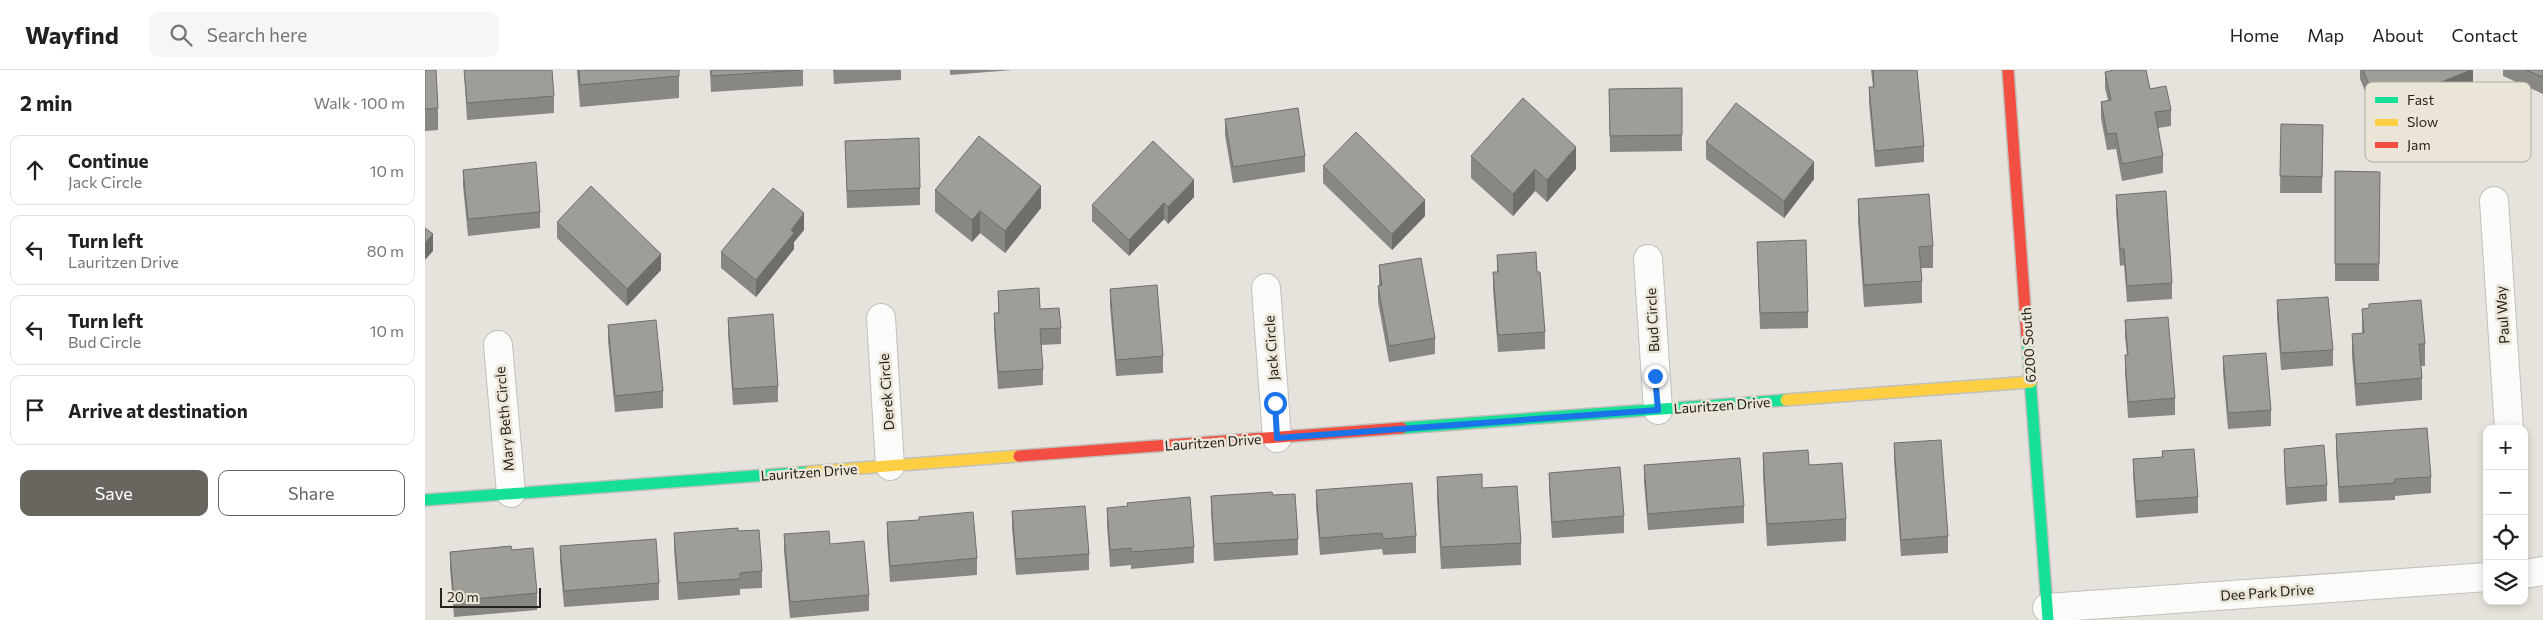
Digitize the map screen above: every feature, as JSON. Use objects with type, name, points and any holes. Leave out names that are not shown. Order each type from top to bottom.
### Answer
[{"type":"street","name":"6200 South","points":[[2009,70],[2047,614]]},
{"type":"street","name":"Paul Way","points":[[2494,202],[2509,425]]},
{"type":"street","name":"Bud Circle","points":[[1648,259],[1658,410]]},
{"type":"street","name":"Jack Circle","points":[[1266,288],[1277,438]]},
{"type":"street","name":"Derek Circle","points":[[881,318],[891,466]]},
{"type":"street","name":"Mary Beth Circle","points":[[498,345],[511,493]]},
{"type":"street","name":"Lauritzen Drive","points":[[425,500],[2031,382]]},
{"type":"street","points":[[2528,573],[2543,571]]},
{"type":"street","name":"Dee Park Drive","points":[[2047,614],[2483,577]]},
{"type":"building","points":[[425,70],[436,70],[438,108],[425,109]]},
{"type":"building","points":[[464,70],[552,70],[554,96],[467,103]]},
{"type":"building","points":[[579,70],[679,70],[679,76],[580,85]]},
{"type":"building","points":[[711,70],[800,70],[711,76]]},
{"type":"building","points":[[1873,70],[1917,70],[1924,146],[1875,151],[1869,87],[1874,87]]},
{"type":"building","points":[[2114,70],[2146,70],[2150,89],[2166,86],[2171,110],[2155,112],[2163,156],[2122,164],[2116,133],[2107,134],[2101,102],[2111,100],[2105,72]]},
{"type":"building","points":[[2363,70],[2471,70],[2441,82],[2368,82]]},
{"type":"building","points":[[2526,70],[2543,70],[2543,77]]},
{"type":"building","points":[[1682,88],[1682,135],[1610,136],[1609,89]]},
{"type":"building","points":[[1523,98],[1576,147],[1547,180],[1535,169],[1513,194],[1471,156]]},
{"type":"building","points":[[1736,103],[1814,162],[1784,201],[1706,142]]},
{"type":"building","points":[[1298,108],[1305,156],[1233,167],[1225,119]]},
{"type":"building","points":[[2281,124],[2323,125],[2322,177],[2280,176]]},
{"type":"building","points":[[1356,132],[1425,200],[1392,234],[1323,166]]},
{"type":"building","points":[[979,136],[1041,186],[1005,231],[980,211],[972,220],[935,190]]},
{"type":"building","points":[[919,138],[920,188],[847,191],[845,141]]},
{"type":"building","points":[[1153,141],[1194,180],[1168,207],[1164,203],[1129,240],[1092,205]]},
{"type":"building","points":[[536,162],[540,212],[468,219],[463,170]]},
{"type":"building","points":[[2335,171],[2380,172],[2379,264],[2335,264]]},
{"type":"building","points":[[591,186],[661,254],[627,289],[557,222]]},
{"type":"building","points":[[773,188],[804,213],[791,230],[794,233],[756,280],[721,252]]},
{"type":"building","points":[[2166,191],[2172,283],[2127,286],[2124,249],[2120,249],[2116,195]]},
{"type":"building","points":[[1929,194],[1933,246],[1919,247],[1922,281],[1864,285],[1858,199]]},
{"type":"building","points":[[425,228],[433,234],[425,243]]},
{"type":"building","points":[[1806,240],[1808,312],[1760,313],[1757,242]]},
{"type":"building","points":[[1536,252],[1537,272],[1540,272],[1545,332],[1498,335],[1493,272],[1498,272],[1497,255]]},
{"type":"building","points":[[1421,258],[1435,338],[1389,346],[1378,286],[1382,285],[1379,265]]},
{"type":"building","points":[[1157,285],[1163,356],[1116,360],[1110,289]]},
{"type":"building","points":[[1039,288],[1040,309],[1059,308],[1061,328],[1040,329],[1043,369],[998,372],[994,313],[999,313],[998,291]]},
{"type":"building","points":[[2328,297],[2333,350],[2281,353],[2277,300]]},
{"type":"building","points":[[2421,300],[2425,344],[2419,344],[2422,378],[2356,384],[2352,334],[2364,333],[2362,309],[2369,308],[2369,304]]},
{"type":"building","points":[[773,314],[778,386],[733,389],[728,318]]},
{"type":"building","points":[[2168,317],[2175,398],[2128,402],[2125,355],[2128,355],[2125,320]]},
{"type":"building","points":[[656,320],[663,391],[615,396],[608,325]]},
{"type":"building","points":[[2266,353],[2271,410],[2228,413],[2223,356]]},
{"type":"building","points":[[2427,428],[2431,477],[2395,479],[2395,483],[2339,487],[2336,434]]},
{"type":"building","points":[[1941,440],[1948,536],[1901,540],[1894,443]]},
{"type":"building","points":[[2324,445],[2327,485],[2286,488],[2284,449]]},
{"type":"building","points":[[2194,449],[2198,497],[2136,501],[2133,459],[2163,457],[2162,451]]},
{"type":"building","points":[[1808,450],[1809,465],[1842,463],[1846,519],[1767,524],[1763,453]]},
{"type":"building","points":[[1740,458],[1744,506],[1648,514],[1644,465]]},
{"type":"building","points":[[1620,467],[1624,516],[1552,522],[1549,473]]},
{"type":"building","points":[[1482,474],[1482,488],[1517,486],[1521,543],[1441,547],[1437,477]]},
{"type":"building","points":[[1412,483],[1416,536],[1383,539],[1382,533],[1320,538],[1316,490]]},
{"type":"building","points":[[1272,492],[1273,495],[1295,494],[1298,539],[1214,544],[1211,496]]},
{"type":"building","points":[[1190,497],[1194,547],[1131,552],[1131,548],[1110,550],[1107,508],[1128,506],[1127,503]]},
{"type":"building","points":[[1085,506],[1089,554],[1016,559],[1012,511]]},
{"type":"building","points":[[973,512],[977,558],[890,566],[887,522],[919,520],[919,517]]},
{"type":"building","points":[[738,528],[738,531],[759,530],[762,571],[740,573],[740,579],[678,583],[674,533]]},
{"type":"building","points":[[829,531],[830,544],[864,541],[869,595],[790,602],[784,534]]},
{"type":"building","points":[[656,539],[659,583],[564,591],[560,546]]},
{"type":"building","points":[[511,546],[512,550],[533,548],[537,593],[454,601],[450,552]]},
{"type":"traffic: fast","points":[[2027,337],[2048,620]]},
{"type":"traffic: fast","points":[[1402,428],[1786,400]]},
{"type":"traffic: fast","points":[[425,500],[809,472]]},
{"type":"traffic: slow","points":[[1786,400],[2031,382]]},
{"type":"traffic: slow","points":[[809,472],[1019,456]]},
{"type":"traffic: jam","points":[[2008,70],[2027,337]]},
{"type":"traffic: jam","points":[[1019,456],[1402,428]]},
{"type":"route","points":[[1275,403],[1277,438],[1658,410],[1655,376]]}]
